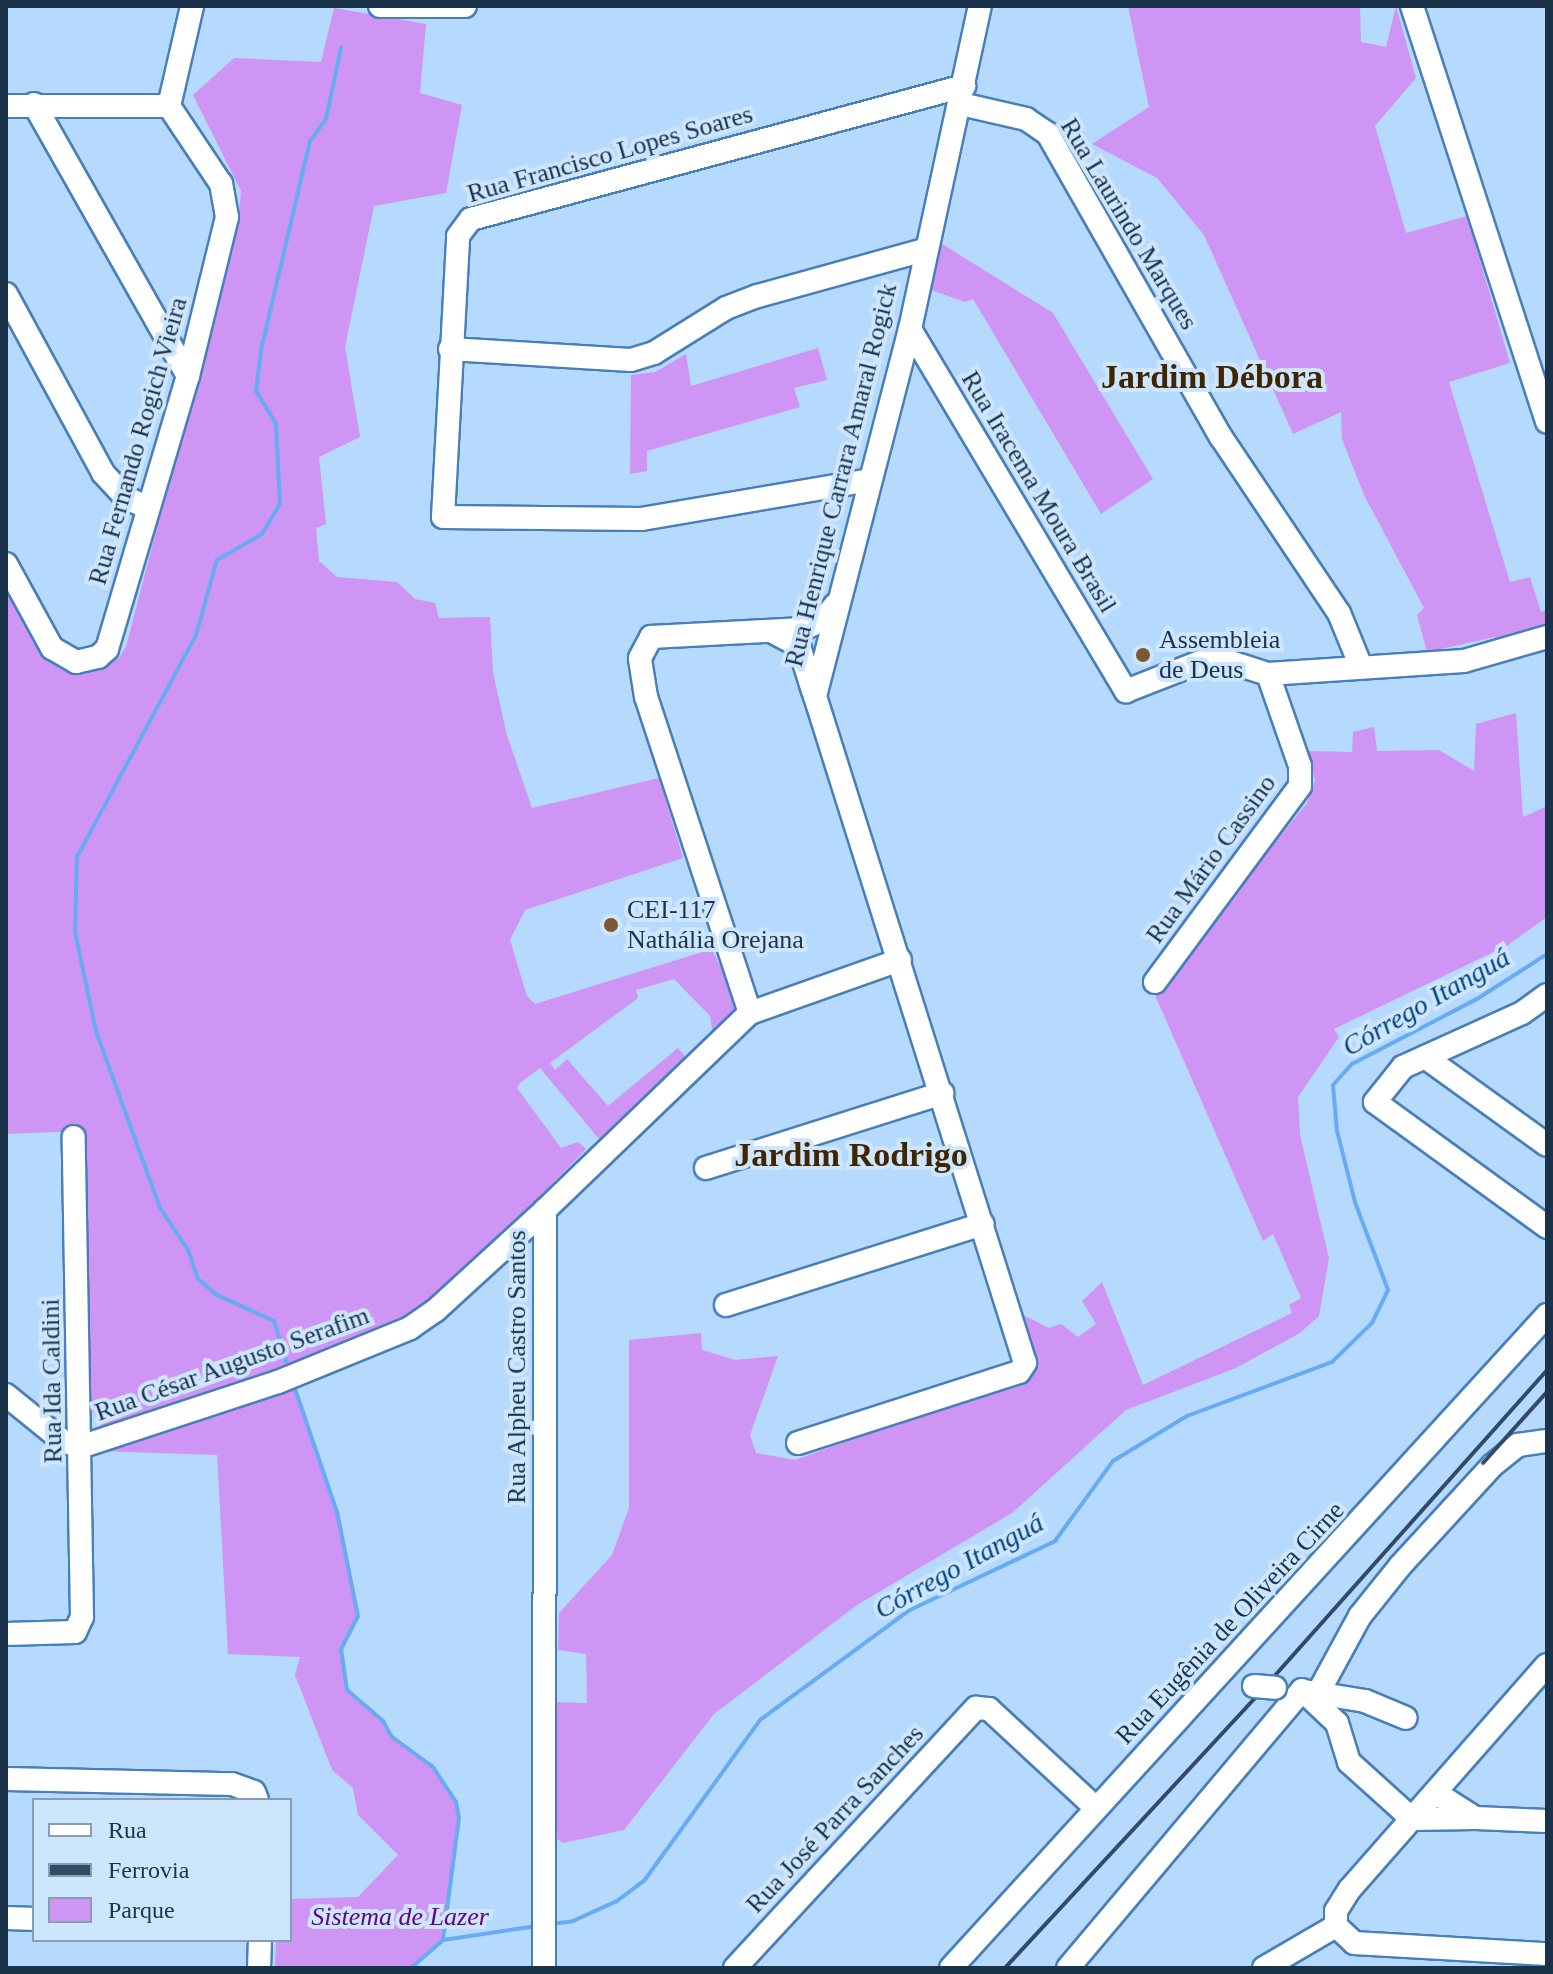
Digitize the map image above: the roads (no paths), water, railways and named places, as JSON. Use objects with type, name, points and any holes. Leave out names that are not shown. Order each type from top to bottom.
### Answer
[{"type":"street","points":[[6,106],[62,103],[169,106],[192,6]]},
{"type":"street","points":[[380,6],[465,6]]},
{"type":"street","name":"Rua Henrique Carrara Amaral Rogick","points":[[798,1443],[1019,1372],[1025,1363],[815,696],[910,329],[980,6]]},
{"type":"street","points":[[1412,6],[1542,390],[1547,422]]},
{"type":"street","name":"Rua Francisco Lopes Soares","points":[[870,480],[642,519],[443,517],[458,236],[471,219],[962,95]]},
{"type":"street","name":"Rua Laurindo Marques","points":[[962,95],[1026,119],[1048,134],[1221,437],[1339,613],[1361,667]]},
{"type":"street","points":[[62,103],[63,141],[72,170]]},
{"type":"street","points":[[34,104],[188,376]]},
{"type":"street","name":"Rua Fernando Rogich Vieira","points":[[6,564],[52,648],[76,662],[98,657],[113,636],[188,376],[227,198],[169,106]]},
{"type":"street","points":[[450,349],[631,360],[654,353],[726,308],[758,296],[927,249]]},
{"type":"street","points":[[6,294],[103,473],[125,497],[148,508]]},
{"type":"street","points":[[155,317],[186,320],[205,307]]},
{"type":"street","name":"Rua Iracema Moura Brasil","points":[[910,329],[1126,691],[1136,691],[1205,660],[1221,659],[1268,674]]},
{"type":"street","points":[[840,595],[814,626],[772,632],[651,637],[640,658],[658,735],[750,1013],[900,960]]},
{"type":"street","points":[[772,632],[799,646],[815,696]]},
{"type":"street","points":[[1268,674],[1464,661],[1547,637]]},
{"type":"street","name":"Rua Mário Cassino","points":[[1155,982],[1300,786],[1300,766],[1268,674]]},
{"type":"street","points":[[1547,995],[1522,1013],[1425,1057],[1390,1078],[1376,1095],[1379,1107],[1547,1227]]},
{"type":"street","name":"Rua Alpheu Castro Santos","points":[[544,1968],[545,1210],[750,1013]]},
{"type":"street","points":[[1425,1057],[1547,1145]]},
{"type":"street","points":[[706,1168],[942,1093]]},
{"type":"street","name":"Rua Ida Caldini","points":[[6,1634],[61,1635],[75,1632],[81,1624],[83,1446],[74,1137]]},
{"type":"street","name":"Rua César Augusto Serafim","points":[[83,1446],[278,1382],[373,1345],[436,1310],[545,1210]]},
{"type":"street","points":[[726,1305],[983,1224]]},
{"type":"street","name":"Rua Eugênia de Oliveira Cirne","points":[[951,1968],[1216,1682],[1547,1315]]},
{"type":"street","points":[[6,1395],[64,1442],[83,1446]]},
{"type":"street","points":[[1068,1968],[1310,1692],[1360,1616],[1400,1566],[1493,1465],[1518,1445],[1547,1441]]},
{"type":"street","points":[[1336,1926],[1340,1901],[1547,1666]]},
{"type":"street","points":[[1216,1682],[1365,1701],[1406,1718]]},
{"type":"street","points":[[1310,1692],[1337,1723],[1349,1762],[1412,1819],[1547,1821]]},
{"type":"street","name":"Rua José Parra Sanches","points":[[735,1968],[976,1708],[989,1709],[1096,1808]]},
{"type":"street","points":[[6,1779],[232,1784],[255,1796]]},
{"type":"street","points":[[1436,1793],[1475,1818]]},
{"type":"street","points":[[6,1918],[32,1919]]},
{"type":"street","points":[[1336,1926],[1354,1943],[1547,1954]]},
{"type":"street","points":[[1264,1968],[1336,1926]]},
{"type":"street","points":[[259,1968],[260,1942]]},
{"type":"street","points":[[544,1942],[564,1968]]},
{"type":"waterway","points":[[289,1371],[274,1321],[217,1295],[198,1279],[188,1250],[160,1208],[96,1031],[75,932],[77,857],[196,635],[217,560],[262,534],[280,504],[276,424],[256,391],[261,350],[310,141],[326,119],[341,48]]},
{"type":"waterway","name":"Córrego Itanguá","points":[[550,1924],[573,1921],[617,1901],[644,1881],[760,1720],[910,1610],[1055,1541],[1113,1461],[1187,1416],[1332,1362],[1372,1323],[1388,1290],[1355,1202],[1337,1131],[1333,1085],[1352,1064],[1477,999],[1547,954]]},
{"type":"waterway","points":[[293,1383],[337,1512],[358,1616],[341,1649],[347,1690],[383,1721],[392,1737],[433,1767],[456,1802],[459,1818],[443,1940]]},
{"type":"waterway","name":"Córrego Itanguá","points":[[411,1968],[443,1940],[537,1926]]},
{"type":"railway","points":[[1005,1968],[1254,1699],[1547,1370]]},
{"type":"railway","points":[[1483,1463],[1547,1392]]},
{"type":"place","name":"Assembleia de Deus","points":[[1143,655]]},
{"type":"place","name":"CEI-117 Nathália Orejana","points":[[611,925]]},
{"type":"district","name":"Jardim Débora","points":[[1212,377]]},
{"type":"district","name":"Jardim Rodrigo","points":[[851,1155]]},
{"type":"park label","name":"Sistema de Lazer","points":[[400,1917]]}]
